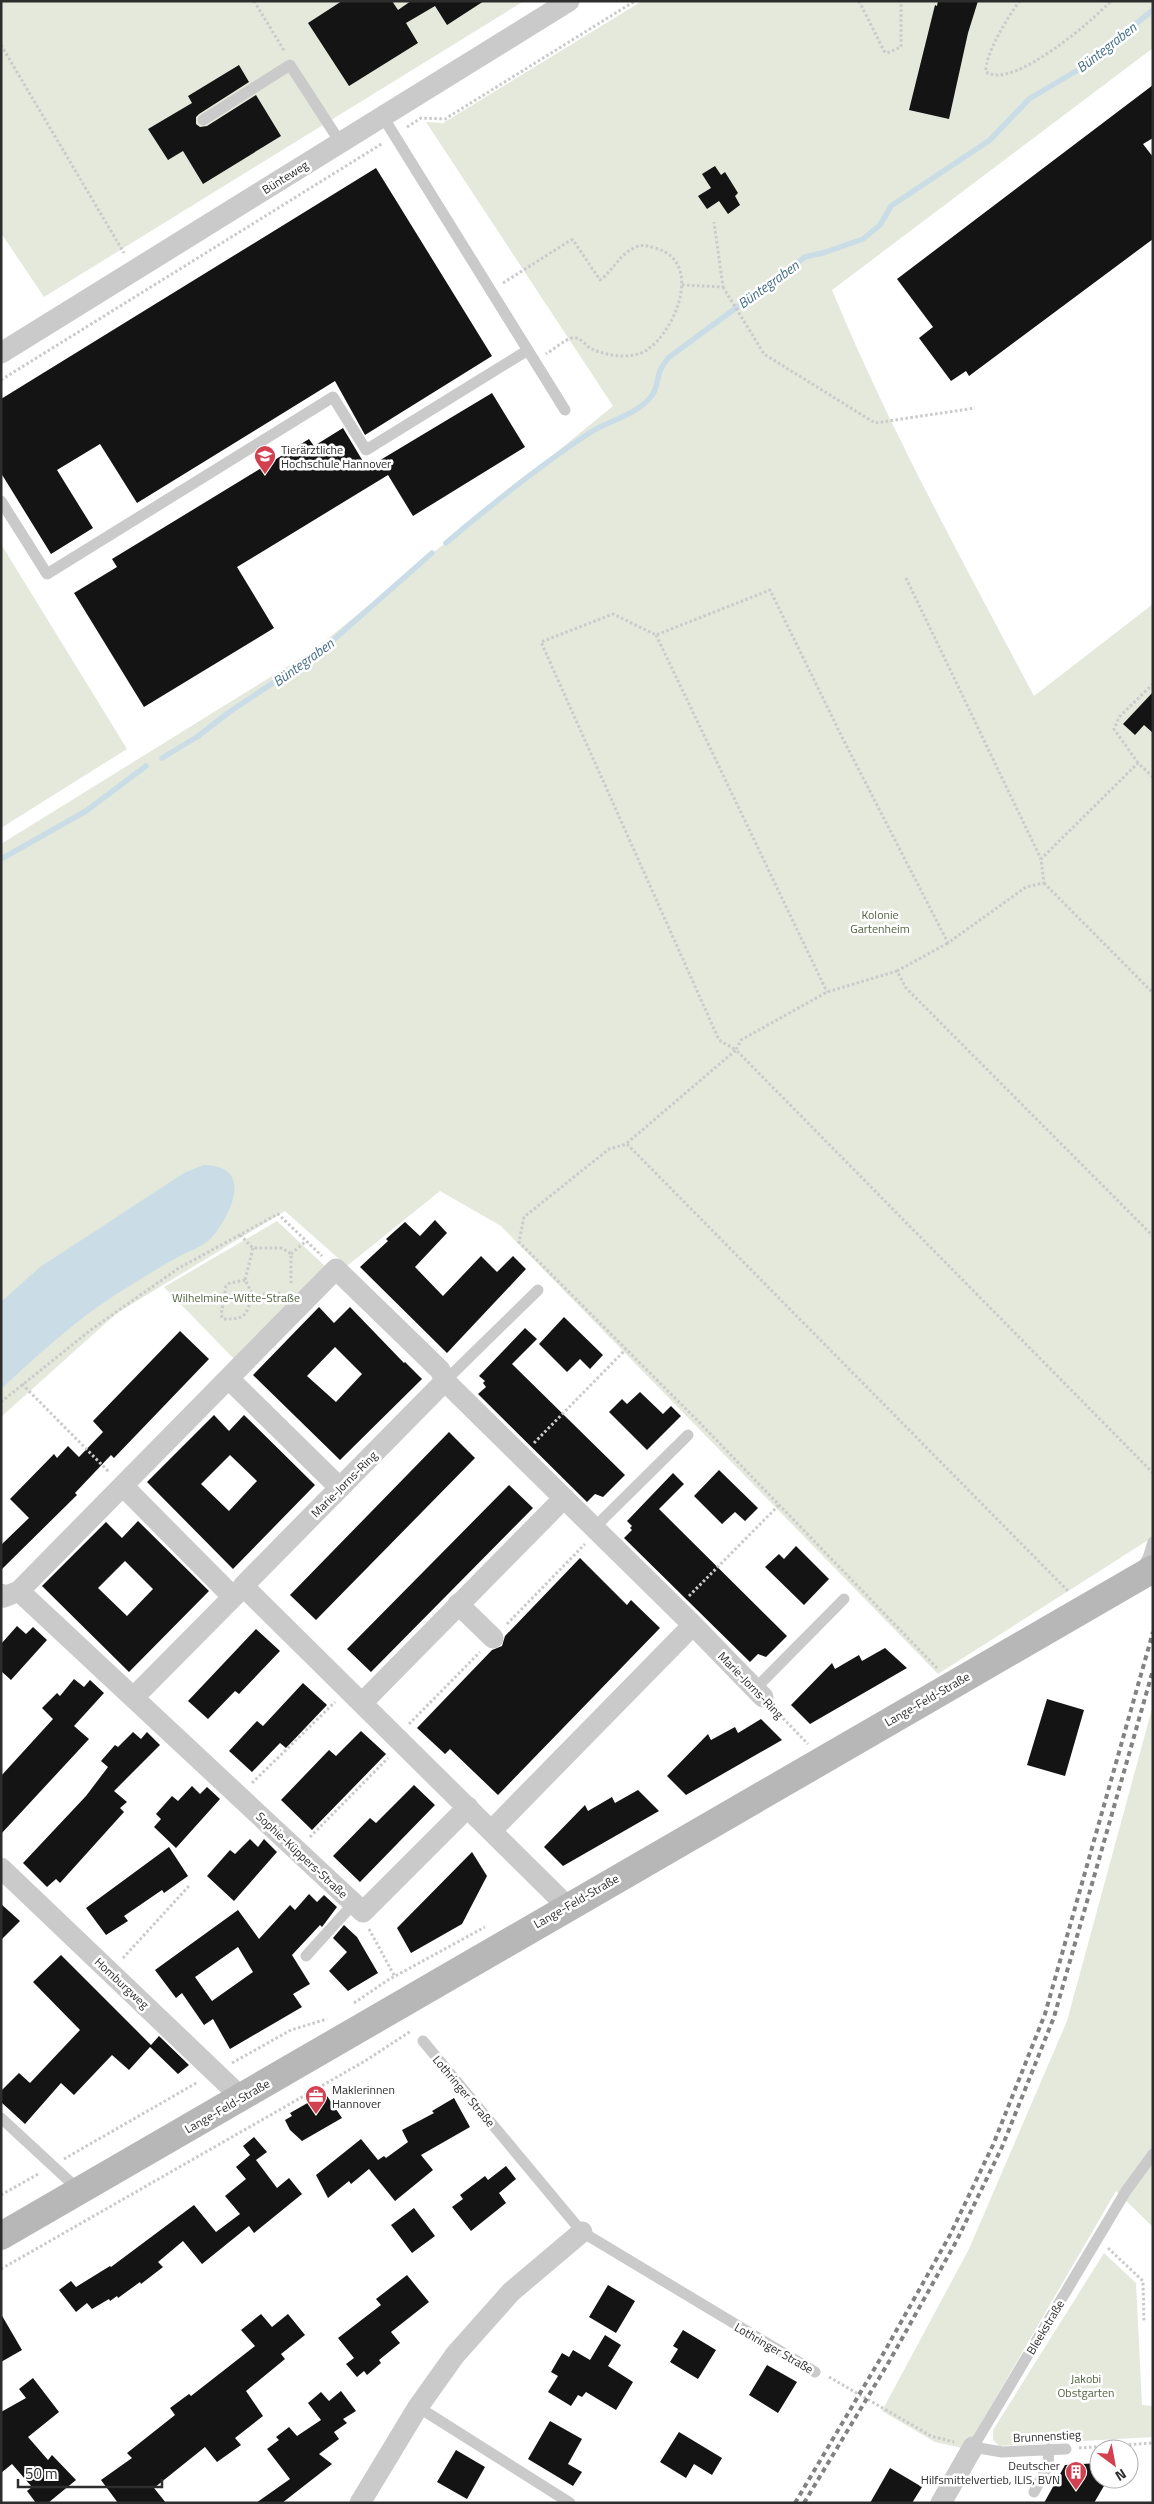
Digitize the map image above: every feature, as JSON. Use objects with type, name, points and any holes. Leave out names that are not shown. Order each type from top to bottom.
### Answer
[{"type":"street","name":"Bünteweg","points":[[1,352],[569,1]]},
{"type":"street","points":[[10,1593],[123,1486],[336,1269],[440,1370],[445,1381]]},
{"type":"street","points":[[229,1378],[340,1488]]},
{"type":"street","name":"Marie-Jorns-Ring","points":[[238,1592],[445,1381],[694,1625],[759,1693]]},
{"type":"street","points":[[123,1486],[355,1696],[568,1907]]},
{"type":"street","points":[[355,1696],[458,1604],[564,1498]]},
{"type":"street","name":"Lange-Feld-Straße","points":[[1,2236],[242,2098],[401,2002],[568,1907],[939,1675],[1084,1608],[1143,1574]]},
{"type":"street","points":[[134,1697],[238,1592]]},
{"type":"street","name":"Sophie-Küppers-Straße","points":[[10,1593],[134,1697],[359,1908]]},
{"type":"street","points":[[458,1604],[494,1638]]},
{"type":"street","points":[[492,1830],[694,1625]]},
{"type":"street","points":[[359,1908],[468,1807]]},
{"type":"street","name":"Homburgweg","points":[[1,1868],[242,2098]]},
{"type":"street","points":[[360,2503],[418,2407],[455,2355],[511,2292],[582,2232]]},
{"type":"street","name":"Bleekstraße","points":[[941,2503],[974,2447]]},
{"type":"lane","points":[[203,120],[290,66],[340,142]]},
{"type":"lane","points":[[383,117],[566,410]]},
{"type":"lane","points":[[1,501],[47,574],[333,397],[366,450],[528,350]]},
{"type":"lane","points":[[445,1381],[538,1290]]},
{"type":"lane","points":[[594,1528],[688,1435]]},
{"type":"lane","points":[[1143,1574],[1153,1542]]},
{"type":"lane","points":[[759,1693],[844,1599]]},
{"type":"lane","points":[[306,1956],[359,1908]]},
{"type":"lane","name":"Lothringer Straße","points":[[423,2041],[582,2232],[815,2372]]},
{"type":"lane","points":[[1,2118],[79,2190]]},
{"type":"lane","name":"Bleekstraße","points":[[974,2447],[1126,2191],[1153,2154]]},
{"type":"lane","points":[[418,2407],[570,2503]]},
{"type":"lane","name":"Brunnenstieg","points":[[974,2447],[1002,2452],[1066,2448]]},
{"type":"lane","points":[[1034,2492],[1048,2466],[1049,2449]]},
{"type":"path","points":[[254,1],[287,55],[290,66]]},
{"type":"path","points":[[1,380],[422,118],[445,119],[635,1]]},
{"type":"path","points":[[859,1],[887,53],[902,47],[901,1]]},
{"type":"path","points":[[1020,1],[992,49],[986,68],[986,72],[991,75],[1008,74],[1039,58],[1084,26],[1111,1]]},
{"type":"path","points":[[1,45],[135,270]]},
{"type":"path","points":[[714,222],[723,287],[764,354],[875,423],[975,408]]},
{"type":"path","points":[[491,291],[571,240],[573,240],[600,280],[620,257],[636,247],[645,245],[660,249],[676,265],[682,285],[675,315],[666,331],[642,352],[625,356],[608,355],[590,348],[579,339],[572,338],[535,361]]},
{"type":"path","points":[[682,285],[723,287]]},
{"type":"path","points":[[906,578],[1041,859],[1044,883],[1153,993]]},
{"type":"path","points":[[656,635],[770,590],[842,737],[948,943]]},
{"type":"path","points":[[827,992],[656,635],[613,614],[541,642],[719,1040],[736,1050],[1153,1473]]},
{"type":"path","points":[[1153,684],[1119,717],[1114,729],[1138,763],[1153,777]]},
{"type":"path","points":[[1041,859],[1138,763]]},
{"type":"path","points":[[939,1675],[779,1504],[519,1242],[524,1216],[609,1149],[627,1144],[736,1050],[741,1040],[827,992],[897,971],[948,943],[1026,888],[1044,883]]},
{"type":"path","points":[[897,971],[906,988],[1153,1236]]},
{"type":"path","points":[[627,1144],[1084,1608]]},
{"type":"path","points":[[1,1402],[92,1329],[180,1268],[278,1214],[336,1269]]},
{"type":"path","points":[[240,1235],[254,1248],[282,1248],[291,1254]]},
{"type":"path","points":[[253,1295],[291,1293],[291,1254],[306,1241]]},
{"type":"path","points":[[245,1280],[230,1282],[226,1286],[221,1315],[223,1319],[240,1319],[245,1316],[253,1295],[245,1280],[254,1248]]},
{"type":"path","points":[[521,1456],[626,1349]]},
{"type":"path","points":[[22,1384],[123,1486]]},
{"type":"path","points":[[677,1609],[779,1504]]},
{"type":"path","name":"Marie-Jorns-Ring","points":[[759,1693],[808,1744]]},
{"type":"path","points":[[239,1796],[355,1696]]},
{"type":"path","points":[[800,1749],[817,1739]]},
{"type":"path","points":[[297,1850],[403,1743]]},
{"type":"path","points":[[110,1972],[190,1886]]},
{"type":"path","points":[[359,1908],[395,1976]]},
{"type":"path","points":[[348,2007],[395,1976],[491,1924]]},
{"type":"path","points":[[1,2195],[290,2030],[331,2017]]},
{"type":"path","points":[[1,2269],[365,2061],[413,2030]]},
{"type":"path","points":[[1098,2239],[1142,2281],[1144,2323]]},
{"type":"path","name":"Lothringer Straße","points":[[815,2372],[835,2379],[931,2436],[974,2447]]},
{"type":"path","name":"Brunnenstieg","points":[[1066,2448],[1153,2443]]},
{"type":"green space","points":[[1,1],[524,1],[44,297],[1,233]]},
{"type":"green space","name":"Kolonie Gartenheim","points":[[642,1],[1153,1],[1153,48],[832,290],[854,342],[903,445],[954,546],[1034,696],[1153,604],[1153,1537],[938,1674],[501,1226],[440,1191],[347,1266],[285,1211],[117,1313],[1,1417],[1,844],[314,650],[613,406],[426,122],[443,123]]},
{"type":"green space","points":[[1,544],[127,749],[1,828]]},
{"type":"green space","name":"Wilhelmine-Witte-Straße","points":[[277,1221],[326,1267],[236,1361],[164,1287]]},
{"type":"green space","points":[[1153,1705],[1153,2227],[1116,2191],[966,2449],[935,2442],[882,2411],[969,2249],[1067,2021]]},
{"type":"green space","name":"Jakobi Obstgarten","points":[[1104,2253],[1136,2283],[1142,2405],[1153,2406],[1153,2437],[1089,2439],[1089,2441],[999,2446],[993,2440],[993,2430]]},
{"type":"water","points":[[203,1165],[219,1167],[229,1173],[234,1181],[232,1203],[227,1215],[213,1236],[202,1245],[156,1270],[100,1305],[56,1339],[1,1389],[1,1302],[40,1267],[184,1173]]},
{"type":"building","points":[[342,1],[392,1],[398,10],[411,1],[484,1],[447,25],[435,6],[406,23],[418,43],[349,86],[308,23]]},
{"type":"building","points":[[938,1],[978,1],[968,33],[949,119],[909,110],[935,5],[937,6]]},
{"type":"building","points":[[239,65],[249,82],[199,114],[196,117],[196,124],[200,127],[207,126],[256,95],[281,136],[203,184],[183,151],[168,160],[148,129],[192,103],[188,96]]},
{"type":"building","points":[[1153,85],[1153,138],[1143,144],[1153,157],[1153,239],[969,376],[966,371],[951,381],[919,338],[933,327],[897,279]]},
{"type":"building","points":[[715,166],[721,175],[725,172],[738,193],[735,196],[740,205],[728,214],[719,201],[707,209],[698,196],[711,188],[702,174]]},
{"type":"building","points":[[376,168],[492,356],[365,435],[335,381],[137,503],[100,444],[57,470],[93,528],[51,554],[1,473],[1,399]]},
{"type":"building","points":[[492,393],[525,447],[413,516],[388,475],[237,567],[274,628],[144,707],[74,593],[117,567],[112,559],[309,439],[314,446],[343,428],[367,468]]},
{"type":"building","points":[[1153,692],[1153,733],[1144,725],[1135,735],[1123,724]]},
{"type":"building","points":[[435,1220],[447,1233],[415,1267],[443,1296],[481,1256],[497,1272],[513,1256],[526,1269],[447,1353],[360,1267],[405,1222],[420,1236]]},
{"type":"building","points":[[319,1307],[334,1323],[350,1307],[422,1379],[340,1460],[253,1375]],"holes":[[[335,1347],[362,1374],[336,1402],[307,1376]]]},
{"type":"building","points":[[564,1317],[603,1355],[590,1369],[580,1359],[567,1372],[539,1344]]},
{"type":"building","points":[[525,1328],[537,1339],[512,1364],[625,1475],[603,1497],[595,1494],[587,1502],[478,1394],[486,1387],[483,1383],[485,1381],[479,1376]]},
{"type":"building","points":[[180,1331],[209,1359],[114,1458],[111,1455],[75,1493],[77,1495],[1,1570],[1,1545],[29,1518],[10,1499],[54,1454],[57,1458],[68,1446],[79,1457],[103,1432],[93,1421]]},
{"type":"building","points":[[640,1392],[663,1414],[671,1406],[681,1416],[647,1450],[609,1412],[622,1399],[627,1404]]},
{"type":"building","points":[[214,1415],[229,1431],[244,1415],[315,1485],[233,1569],[147,1482]],"holes":[[[230,1455],[257,1481],[229,1511],[201,1484]]]},
{"type":"building","points":[[449,1432],[475,1458],[316,1620],[290,1595]]},
{"type":"building","points":[[719,1470],[758,1508],[745,1521],[735,1512],[722,1524],[694,1496]]},
{"type":"building","points":[[673,1473],[684,1484],[659,1509],[787,1636],[766,1657],[758,1654],[750,1662],[624,1538],[632,1530],[630,1528],[632,1526],[627,1521]]},
{"type":"building","points":[[509,1485],[533,1508],[371,1672],[347,1649]]},
{"type":"building","points":[[138,1521],[209,1591],[129,1672],[42,1586],[106,1522],[122,1538]],"holes":[[[125,1561],[153,1589],[127,1616],[98,1588]]]},
{"type":"building","points":[[796,1546],[829,1579],[804,1605],[765,1567],[779,1554],[784,1559]]},
{"type":"building","points":[[580,1558],[627,1605],[631,1600],[660,1628],[498,1795],[450,1749],[445,1754],[417,1728],[492,1650],[502,1646],[505,1636]]},
{"type":"building","points":[[17,1626],[26,1634],[33,1627],[47,1640],[11,1680],[1,1671],[1,1644]]},
{"type":"building","points":[[256,1629],[280,1651],[239,1694],[235,1691],[208,1719],[188,1701]]},
{"type":"building","points":[[885,1648],[907,1668],[810,1724],[791,1705],[832,1663],[835,1669],[859,1655],[862,1661]]},
{"type":"building","points":[[74,1679],[84,1687],[90,1680],[104,1693],[74,1726],[89,1739],[1,1834],[1,1776],[53,1719],[42,1708],[57,1693],[60,1696]]},
{"type":"building","points":[[303,1683],[327,1705],[286,1748],[280,1743],[252,1772],[229,1751],[257,1721],[263,1726]]},
{"type":"building","points":[[1047,1699],[1084,1710],[1065,1776],[1027,1765]]},
{"type":"building","points":[[761,1719],[782,1740],[686,1795],[667,1776],[708,1734],[711,1740],[735,1727],[738,1733]]},
{"type":"building","points":[[361,1731],[386,1754],[312,1830],[281,1800],[329,1750],[336,1756]]},
{"type":"building","points":[[133,1732],[141,1739],[147,1732],[160,1745],[114,1791],[127,1802],[120,1808],[124,1812],[60,1883],[56,1879],[47,1887],[23,1863],[86,1796],[108,1767],[101,1761],[115,1745],[118,1747]]},
{"type":"building","points":[[414,1785],[435,1805],[360,1882],[333,1856],[370,1818],[376,1823]]},
{"type":"building","points":[[192,1786],[200,1794],[207,1787],[220,1799],[176,1848],[154,1827],[161,1819],[156,1814],[172,1796],[178,1801]]},
{"type":"building","points":[[638,1790],[659,1811],[563,1866],[544,1847],[585,1805],[588,1811],[612,1797],[615,1803]]},
{"type":"building","points":[[250,1839],[258,1847],[264,1839],[277,1852],[234,1901],[207,1876],[230,1850],[235,1854]]},
{"type":"building","points":[[169,1847],[188,1876],[164,1893],[162,1890],[124,1916],[128,1921],[106,1935],[86,1908]]},
{"type":"building","points":[[472,1852],[487,1876],[462,1924],[411,1953],[397,1928]]},
{"type":"building","points":[[309,1894],[317,1902],[324,1895],[337,1907],[322,1927],[320,1925],[292,1955],[310,1984],[293,1994],[302,2007],[230,2049],[213,2019],[204,2025],[182,1993],[176,1998],[155,1970],[238,1910],[259,1939],[290,1905],[295,1910]],"holes":[[[238,1947],[253,1972],[212,2001],[195,1977]]]},
{"type":"building","points":[[1,1904],[20,1921],[1,1940]]},
{"type":"building","points":[[344,1925],[357,1937],[378,1973],[348,1991],[329,1971],[347,1952],[333,1938]]},
{"type":"building","points":[[61,1955],[151,2045],[159,2036],[189,2065],[178,2074],[150,2047],[129,2070],[112,2055],[74,2095],[61,2083],[25,2124],[1,2102],[1,2091],[19,2073],[30,2083],[80,2030],[33,1982]]},
{"type":"building","points":[[325,2093],[342,2118],[302,2141],[290,2130],[285,2120],[292,2116],[290,2113]]},
{"type":"building","points":[[454,2098],[470,2127],[421,2155],[433,2170],[395,2201],[369,2169],[351,2184],[349,2181],[328,2198],[316,2175],[361,2139],[378,2160],[384,2156],[386,2158],[408,2142],[402,2130],[434,2113],[432,2111]]},
{"type":"building","points":[[254,2137],[267,2152],[256,2160],[277,2188],[289,2178],[302,2194],[254,2233],[249,2226],[202,2264],[183,2241],[158,2262],[163,2267],[141,2284],[140,2282],[118,2298],[117,2296],[110,2301],[109,2299],[92,2309],[87,2303],[76,2312],[59,2290],[71,2281],[76,2287],[111,2267],[194,2205],[216,2232],[240,2214],[225,2196],[246,2179],[236,2167],[250,2155],[243,2146]]},
{"type":"building","points":[[506,2166],[516,2179],[499,2193],[506,2203],[471,2231],[452,2207],[463,2199],[460,2195],[485,2176],[488,2180]]},
{"type":"building","points":[[414,2208],[435,2236],[412,2253],[391,2225]]},
{"type":"building","points":[[407,2275],[429,2302],[391,2332],[400,2343],[379,2360],[381,2363],[367,2375],[364,2371],[357,2377],[346,2364],[354,2358],[338,2338],[381,2305],[376,2299]]},
{"type":"building","points":[[608,2285],[635,2301],[616,2333],[589,2317]]},
{"type":"building","points":[[1,2314],[22,2350],[1,2362]]},
{"type":"building","points":[[261,2314],[272,2327],[288,2314],[305,2335],[281,2354],[285,2359],[246,2391],[263,2416],[235,2438],[241,2445],[217,2462],[205,2447],[154,2488],[166,2503],[118,2503],[101,2480],[132,2458],[127,2453],[175,2415],[170,2408],[189,2394],[191,2396],[255,2346],[241,2330]]},
{"type":"building","points":[[683,2330],[716,2350],[698,2379],[670,2362],[678,2349],[673,2346]]},
{"type":"building","points":[[605,2335],[621,2345],[608,2366],[633,2382],[616,2410],[586,2392],[582,2397],[578,2395],[571,2406],[548,2392],[558,2376],[551,2372],[562,2353],[569,2357],[573,2350],[590,2360]]},
{"type":"building","points":[[767,2365],[797,2382],[778,2413],[749,2395]]},
{"type":"building","points":[[33,2378],[59,2412],[28,2437],[48,2460],[52,2455],[76,2480],[48,2503],[36,2503],[27,2491],[32,2487],[12,2464],[1,2473],[1,2412],[26,2398],[19,2389]]},
{"type":"building","points":[[341,2391],[356,2411],[343,2419],[347,2423],[334,2432],[339,2439],[319,2454],[332,2464],[282,2503],[256,2503],[290,2479],[267,2449],[279,2440],[276,2437],[289,2427],[297,2436],[321,2420],[308,2403],[321,2392],[329,2401]]},
{"type":"building","points":[[550,2421],[582,2439],[568,2464],[582,2472],[573,2486],[528,2459]]},
{"type":"building","points":[[679,2432],[722,2458],[712,2475],[694,2464],[686,2478],[660,2462]]},
{"type":"building","points":[[456,2450],[485,2467],[467,2499],[437,2482]]},
{"type":"building","name":"Deutscher Hilfsmittelvertieb, ILIS, BVN","points":[[1089,2464],[1089,2489],[1102,2489],[1094,2503],[1044,2503],[1065,2465]]},
{"type":"building","points":[[890,2468],[922,2487],[912,2503],[870,2503]]},
{"type":"waterway","name":"Büntegraben","points":[[446,543],[553,458],[591,432],[644,404],[654,392],[660,370],[668,358],[805,257],[863,239],[880,225],[891,206],[990,140],[1029,99],[1083,67],[1153,10]]},
{"type":"waterway","name":"Büntegraben","points":[[162,758],[197,737],[228,713],[322,650],[432,553]]},
{"type":"waterway","name":"Büntegraben","points":[[1,859],[86,811],[146,766]]},
{"type":"railway","points":[[795,2503],[882,2356],[950,2235],[993,2145],[1045,2014],[1153,1632]]},
{"type":"railway","points":[[804,2503],[890,2360],[957,2240],[1002,2147],[1054,2017],[1153,1670]]},
{"type":"place","name":"Tierärztliche Hochschule Hannover","points":[[265,475]]},
{"type":"place","name":"Maklerinnen Hannover","points":[[316,2115]]},
{"type":"place","name":"Deutscher Hilfsmittelvertieb, ILIS, BVN","points":[[1076,2491]]}]
